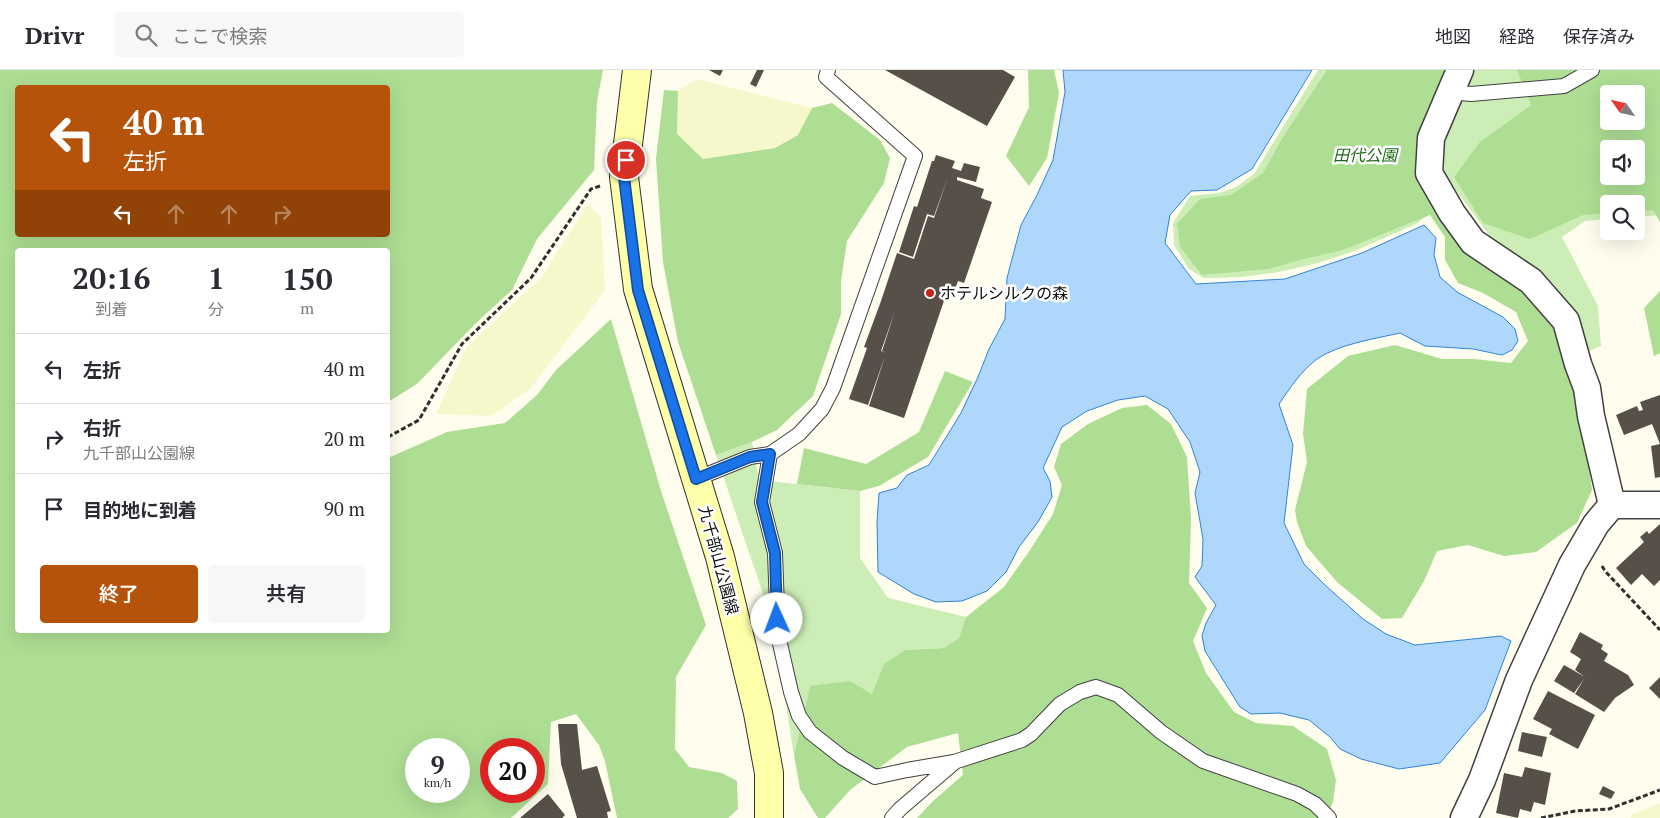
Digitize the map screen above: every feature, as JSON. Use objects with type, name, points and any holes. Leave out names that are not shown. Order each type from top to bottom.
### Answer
[{"type":"main road","name":"九千部山公園線","points":[[637,70],[624,177],[638,290],[720,557],[758,713],[769,773],[769,818]]},
{"type":"street","points":[[1455,81],[1431,138],[1429,173],[1452,213],[1473,242],[1531,281],[1566,321],[1587,388],[1591,416],[1612,505]]},
{"type":"street","points":[[1464,818],[1482,780],[1519,680],[1572,565],[1596,524],[1612,505],[1660,505]]},
{"type":"lane","points":[[696,479],[750,457],[770,454],[799,434],[822,409],[833,388],[915,156],[826,77],[828,70]]},
{"type":"lane","points":[[1455,81],[1471,94],[1564,86],[1592,70]]},
{"type":"lane","points":[[770,454],[762,502],[775,553],[778,635],[791,692],[799,716],[810,732],[843,758],[875,777],[956,761],[1022,740],[1031,734],[1060,704],[1080,692],[1096,687],[1118,696],[1161,732],[1203,761],[1297,794],[1315,804],[1329,818]]},
{"type":"lane","points":[[892,818],[956,761]]},
{"type":"path","points":[[390,436],[419,420],[462,344],[531,278],[591,189],[624,177]]},
{"type":"path","points":[[1587,540],[1605,571],[1660,630]]},
{"type":"path","points":[[1541,818],[1575,811],[1609,809],[1660,790]]},
{"type":"green space","points":[[0,70],[603,70],[597,101],[594,170],[537,239],[512,290],[475,324],[417,384],[390,401],[390,248],[15,248],[15,633],[390,633],[390,457],[447,432],[505,423],[537,395],[556,370],[611,319],[661,491],[706,625],[676,677],[675,749],[689,767],[722,773],[737,781],[738,809],[728,818],[617,818],[605,761],[599,745],[576,714],[551,722],[548,784],[545,787],[545,738],[480,738],[480,803],[527,803],[511,818],[0,818]]},
{"type":"green space","points":[[1028,70],[1054,70],[1059,93],[1047,158],[1029,186],[1006,156],[1029,107]]},
{"type":"green space","name":"田代公園","points":[[1318,70],[1660,70],[1660,215],[1645,216],[1645,195],[1600,195],[1600,220],[1585,221],[1562,237],[1598,306],[1601,346],[1589,351],[1575,316],[1554,284],[1497,246],[1455,189],[1418,223],[1357,250],[1318,263],[1279,272],[1242,277],[1204,278],[1189,269],[1174,245],[1173,223],[1190,196],[1219,193],[1236,187],[1254,174]]},
{"type":"green space","points":[[1327,70],[1449,70],[1418,158],[1522,289],[1557,325],[1580,400],[1592,490],[1577,523],[1536,552],[1504,556],[1468,545],[1437,551],[1424,581],[1402,618],[1382,619],[1337,582],[1306,546],[1297,522],[1295,510],[1307,462],[1303,434],[1307,389],[1348,356],[1395,345],[1442,359],[1474,359],[1511,363],[1528,341],[1516,312],[1483,293],[1458,283],[1445,260],[1445,237],[1430,215],[1343,250],[1268,269],[1202,275],[1180,247],[1177,224],[1200,199],[1231,195],[1263,173],[1283,137]]},
{"type":"green space","points":[[1517,70],[1660,70],[1660,222],[1653,210],[1645,210],[1645,195],[1600,195],[1600,214],[1583,215],[1530,239],[1483,223],[1454,177],[1480,142],[1531,105]]},
{"type":"green space","points":[[697,79],[812,108],[798,135],[775,148],[703,159],[677,134],[678,91]]},
{"type":"green space","points":[[664,90],[678,91],[677,134],[703,159],[775,148],[798,135],[812,108],[832,103],[880,140],[890,158],[884,183],[847,241],[841,281],[841,314],[813,396],[777,430],[752,442],[716,455],[678,342],[663,262],[656,159]]},
{"type":"green space","points":[[588,204],[601,218],[605,290],[531,388],[491,416],[436,414],[466,348],[541,278]]},
{"type":"green space","points":[[1660,291],[1660,353],[1654,356],[1644,308]]},
{"type":"green space","points":[[945,371],[973,382],[928,457],[879,486],[860,491],[797,484],[804,448],[866,464],[919,432]]},
{"type":"green space","points":[[1147,405],[1171,424],[1187,457],[1191,519],[1189,583],[1207,608],[1193,641],[1206,673],[1234,712],[1256,723],[1293,726],[1327,749],[1336,780],[1333,802],[1326,818],[917,818],[963,775],[958,733],[907,747],[850,790],[825,818],[818,818],[800,789],[794,755],[810,686],[850,681],[872,694],[884,664],[906,650],[944,648],[959,638],[966,617],[1004,587],[1053,514],[1062,485],[1054,467],[1061,444],[1088,424],[1122,408]]},
{"type":"green space","points":[[752,442],[759,480],[860,491],[860,558],[888,598],[966,617],[959,638],[944,648],[906,650],[872,694],[810,686],[794,755],[773,623],[716,455]]},
{"type":"green space","points":[[1660,803],[1660,818],[1631,818],[1631,815]]},
{"type":"water","points":[[1063,70],[1312,70],[1252,169],[1217,190],[1191,191],[1170,215],[1165,243],[1196,284],[1285,279],[1362,253],[1424,225],[1436,238],[1434,255],[1440,277],[1457,292],[1503,317],[1515,329],[1518,341],[1512,350],[1502,355],[1473,349],[1425,346],[1400,333],[1336,349],[1311,364],[1296,380],[1279,404],[1293,445],[1284,523],[1304,564],[1363,619],[1386,634],[1415,645],[1501,636],[1511,641],[1485,710],[1440,763],[1399,769],[1361,759],[1340,749],[1330,737],[1309,720],[1280,713],[1251,714],[1240,707],[1205,651],[1202,636],[1206,623],[1216,605],[1195,577],[1202,566],[1203,539],[1195,493],[1200,472],[1190,442],[1168,409],[1145,396],[1118,400],[1087,411],[1062,427],[1043,468],[1050,481],[1052,497],[1038,522],[1019,547],[1006,572],[987,591],[962,601],[936,602],[914,594],[878,572],[877,522],[879,493],[897,488],[907,475],[929,465],[961,413],[989,349],[1005,319],[1007,278],[1021,225],[1053,160],[1065,92]]},
{"type":"building","points":[[709,70],[723,70],[720,76]]},
{"type":"building","points":[[757,70],[764,70],[756,87],[750,84]]},
{"type":"building","points":[[885,70],[1003,70],[1015,77],[987,126]]},
{"type":"building","points":[[936,155],[955,161],[952,168],[961,171],[964,163],[980,167],[976,182],[957,177],[957,180],[984,189],[981,198],[992,202],[964,283],[958,281],[952,297],[946,295],[904,418],[869,406],[885,356],[868,405],[849,399],[867,348],[864,347],[897,253],[914,259],[928,216],[934,218],[948,177],[934,216],[927,214],[913,257],[899,252],[914,206],[917,207],[932,161],[934,161]],"holes":[[[895,311],[882,351],[887,353],[881,351]]]},
{"type":"building","points":[[1660,395],[1660,444],[1652,424],[1624,435],[1616,415],[1637,406],[1639,411],[1643,410],[1640,402]]},
{"type":"building","points":[[1660,444],[1660,477],[1655,478],[1651,446]]},
{"type":"building","points":[[1660,524],[1660,580],[1654,586],[1642,574],[1631,585],[1616,568],[1644,542],[1640,537],[1647,531],[1649,534]]},
{"type":"building","points":[[1580,632],[1603,645],[1601,649],[1608,654],[1604,661],[1628,675],[1634,685],[1615,698],[1604,712],[1575,694],[1584,679],[1574,693],[1554,681],[1564,665],[1585,677],[1575,670],[1581,659],[1570,652]]},
{"type":"building","points":[[1660,677],[1660,699],[1649,688]]},
{"type":"building","points":[[1548,691],[1595,715],[1578,749],[1549,734],[1552,729],[1533,719]]},
{"type":"building","points":[[558,724],[577,724],[582,770],[597,766],[611,811],[607,812],[608,818],[577,818],[561,764]]},
{"type":"building","points":[[1522,732],[1547,737],[1542,757],[1518,751]]},
{"type":"building","points":[[1525,767],[1551,773],[1545,805],[1534,802],[1531,812],[1520,809],[1518,818],[1496,813],[1504,773],[1522,777]]},
{"type":"building","points":[[1603,786],[1615,792],[1611,799],[1599,794]]},
{"type":"building","points":[[548,794],[565,815],[562,818],[520,818],[538,803],[545,803],[545,797]]},
{"type":"place","name":"ホテルシルクの森","points":[[930,293]]},
{"type":"route","points":[[626,160],[624,177],[638,290],[696,479],[750,457],[770,454],[762,502],[775,553],[777,619]]}]
